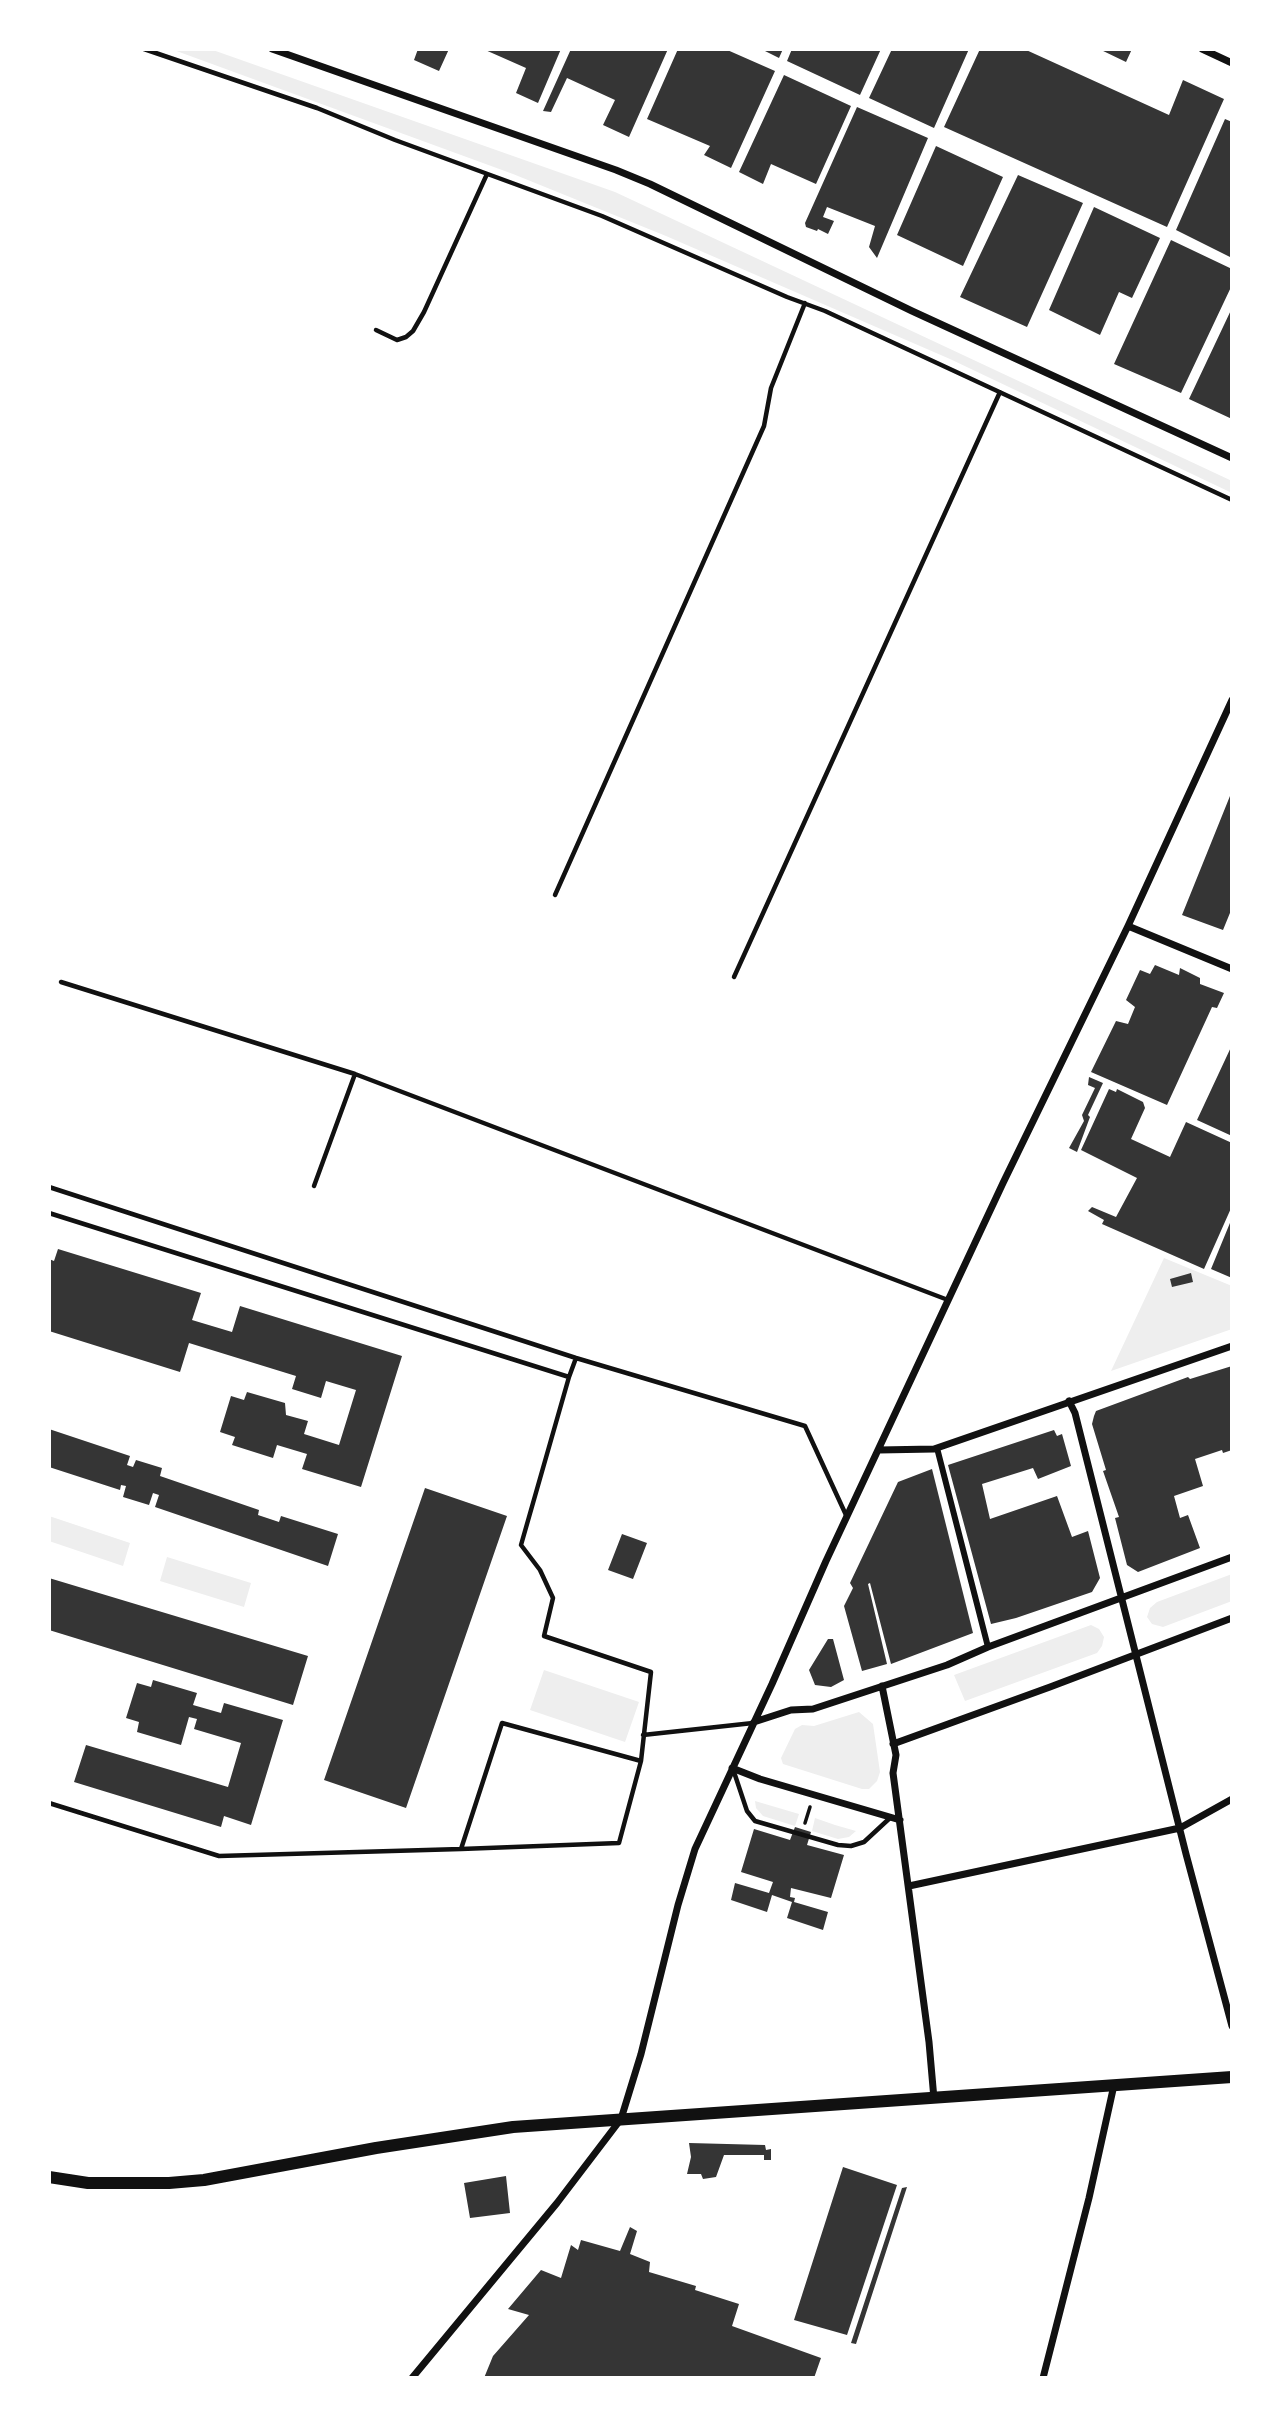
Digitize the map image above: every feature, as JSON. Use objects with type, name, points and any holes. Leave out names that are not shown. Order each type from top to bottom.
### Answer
[{"type":"main road","points":[[49,2177],[89,2183],[127,2184],[204,2180],[376,2148],[499,2129],[1232,2077]]},
{"type":"street","points":[[272,49],[639,179],[912,311],[1232,458]]},
{"type":"street","points":[[1202,49],[1232,63]]},
{"type":"street","points":[[412,2378],[557,2203],[621,2119],[642,2054],[685,1878],[695,1849],[1003,1183],[1128,926],[1232,700]]},
{"type":"street","points":[[1128,926],[1232,969]]},
{"type":"street","points":[[879,1450],[937,1448],[1232,1346]]},
{"type":"street","points":[[1069,1401],[1232,2026]]},
{"type":"street","points":[[937,1448],[988,1647]]},
{"type":"street","points":[[754,1722],[791,1710],[813,1709],[947,1665],[988,1647],[1232,1556]]},
{"type":"street","points":[[893,1744],[1050,1688],[1232,1618]]},
{"type":"street","points":[[882,1686],[896,1755],[893,1773],[934,2099]]},
{"type":"street","points":[[732,1768],[760,1779],[900,1820]]},
{"type":"street","points":[[909,1886],[1180,1828],[1232,1799]]},
{"type":"street","points":[[1042,2378],[1093,2185],[1114,2084]]},
{"type":"lane","points":[[144,49],[317,108],[602,216],[805,303],[1232,500]]},
{"type":"lane","points":[[376,330],[397,340],[413,331],[487,174]]},
{"type":"lane","points":[[555,895],[764,426],[771,388],[805,303]]},
{"type":"lane","points":[[734,978],[1000,392]]},
{"type":"lane","points":[[61,982],[355,1074],[949,1300]]},
{"type":"lane","points":[[314,1186],[355,1074]]},
{"type":"lane","points":[[49,1187],[576,1358],[805,1426],[847,1517]]},
{"type":"lane","points":[[49,1213],[569,1377]]},
{"type":"lane","points":[[49,1803],[219,1856],[619,1843],[641,1761],[650,1672],[544,1636],[553,1598],[540,1570],[521,1545],[576,1358]]},
{"type":"lane","points":[[643,1735],[754,1722]]},
{"type":"lane","points":[[461,1849],[502,1723],[641,1761]]},
{"type":"lane","points":[[732,1768],[747,1811],[755,1821],[838,1845],[851,1846],[864,1842],[891,1817]]},
{"type":"shaded area","points":[[171,49],[210,49],[615,192],[1232,481],[1232,493],[950,359],[666,236],[513,174]]},
{"type":"shaded area","points":[[1164,1258],[1232,1286],[1232,1329],[1111,1371]]},
{"type":"shaded area","points":[[49,1516],[130,1543],[123,1566],[49,1541]]},
{"type":"shaded area","points":[[167,1557],[251,1583],[244,1607],[160,1581]]},
{"type":"shaded area","points":[[1232,1574],[1232,1601],[1163,1627],[1152,1624],[1147,1617],[1150,1608],[1157,1602]]},
{"type":"shaded area","points":[[1091,1625],[1099,1629],[1104,1637],[1097,1653],[965,1701],[954,1675]]},
{"type":"shaded area","points":[[544,1670],[639,1702],[625,1742],[530,1710]]},
{"type":"shaded area","points":[[859,1712],[873,1724],[880,1772],[877,1781],[869,1789],[783,1764],[781,1758],[795,1729]]},
{"type":"shaded area","points":[[755,1801],[799,1814],[795,1826],[763,1816],[756,1808]]},
{"type":"shaded area","points":[[815,1818],[856,1831],[849,1837],[838,1839],[812,1831]]},
{"type":"building","points":[[418,49],[449,49],[439,71],[414,60]]},
{"type":"building","points":[[483,49],[561,49],[538,103],[516,93],[526,68]]},
{"type":"building","points":[[571,49],[668,49],[629,137],[603,125],[615,100],[567,78],[551,112],[543,111]]},
{"type":"building","points":[[678,49],[725,49],[775,71],[731,168],[704,155],[710,146],[647,119]]},
{"type":"building","points":[[761,49],[783,49],[779,58]]},
{"type":"building","points":[[792,49],[881,49],[860,95],[787,61]]},
{"type":"building","points":[[892,49],[969,49],[934,128],[869,98]]},
{"type":"building","points":[[980,49],[1024,49],[1169,115],[1183,80],[1224,99],[1167,227],[944,127]]},
{"type":"building","points":[[1099,49],[1132,49],[1126,62]]},
{"type":"building","points":[[784,75],[851,106],[816,184],[771,164],[763,184],[739,172]]},
{"type":"building","points":[[857,107],[928,138],[877,258],[869,247],[875,226],[827,207],[823,217],[834,221],[828,234],[806,227],[805,223]]},
{"type":"building","points":[[1225,119],[1232,122],[1232,258],[1176,230]]},
{"type":"building","points":[[936,146],[1003,177],[963,266],[897,235]]},
{"type":"building","points":[[1018,175],[1083,203],[1027,327],[960,297]]},
{"type":"building","points":[[1094,207],[1160,238],[1132,298],[1119,292],[1100,335],[1049,310]]},
{"type":"building","points":[[1171,240],[1232,269],[1232,285],[1181,393],[1114,364]]},
{"type":"building","points":[[1232,308],[1232,419],[1189,399]]},
{"type":"building","points":[[1232,791],[1232,908],[1223,930],[1182,915]]},
{"type":"building","points":[[1155,965],[1179,975],[1180,968],[1200,978],[1200,984],[1224,993],[1217,1008],[1212,1007],[1167,1105],[1091,1072],[1116,1021],[1128,1024],[1135,1007],[1126,1000],[1140,970],[1150,974]]},
{"type":"building","points":[[1232,1045],[1232,1136],[1197,1120]]},
{"type":"building","points":[[1089,1077],[1103,1083],[1088,1115],[1090,1117],[1077,1152],[1069,1148],[1084,1121],[1082,1115],[1095,1088],[1088,1085]]},
{"type":"building","points":[[1109,1089],[1116,1092],[1117,1089],[1143,1102],[1145,1108],[1131,1139],[1170,1157],[1186,1122],[1232,1143],[1232,1206],[1204,1269],[1102,1224],[1104,1220],[1088,1211],[1092,1207],[1116,1217],[1137,1178],[1081,1150]]},
{"type":"building","points":[[1232,1218],[1232,1278],[1211,1269]]},
{"type":"building","points":[[58,1249],[201,1293],[192,1320],[232,1332],[240,1306],[402,1356],[361,1487],[302,1469],[307,1454],[277,1445],[273,1458],[232,1445],[235,1437],[220,1432],[231,1396],[244,1400],[247,1392],[285,1403],[286,1415],[308,1421],[304,1434],[339,1445],[356,1390],[326,1381],[321,1398],[292,1389],[296,1376],[189,1343],[180,1372],[49,1331],[49,1259],[54,1261]]},
{"type":"building","points":[[1191,1273],[1193,1282],[1172,1287],[1170,1279]]},
{"type":"building","points":[[1232,1366],[1232,1450],[1223,1453],[1222,1450],[1195,1459],[1203,1486],[1174,1496],[1180,1518],[1188,1515],[1200,1548],[1138,1572],[1127,1565],[1115,1518],[1119,1517],[1103,1471],[1106,1470],[1092,1424],[1096,1411],[1188,1377],[1190,1379]]},
{"type":"building","points":[[49,1429],[130,1456],[127,1465],[133,1467],[136,1460],[162,1468],[160,1476],[259,1510],[258,1515],[279,1522],[281,1516],[338,1534],[328,1566],[155,1507],[159,1495],[153,1493],[149,1505],[123,1497],[126,1486],[121,1485],[120,1490],[49,1467]]},
{"type":"building","points":[[1054,1430],[1057,1436],[1062,1434],[1071,1466],[1038,1479],[1033,1468],[982,1484],[990,1519],[1057,1496],[1072,1537],[1088,1531],[1100,1578],[1092,1592],[991,1624],[948,1465]]},
{"type":"building","points":[[932,1469],[973,1633],[891,1664],[870,1583],[868,1584],[887,1664],[862,1671],[844,1606],[853,1588],[850,1583],[898,1482]]},
{"type":"building","points":[[425,1488],[507,1516],[406,1808],[324,1780]]},
{"type":"building","points":[[622,1534],[647,1543],[633,1579],[608,1570]]},
{"type":"building","points":[[49,1578],[308,1656],[293,1705],[49,1630]]},
{"type":"building","points":[[828,1639],[833,1639],[844,1680],[831,1687],[815,1685],[809,1670]]},
{"type":"building","points":[[153,1680],[197,1693],[193,1705],[221,1713],[224,1703],[283,1720],[251,1825],[224,1816],[221,1827],[74,1782],[86,1745],[228,1787],[241,1743],[194,1729],[197,1719],[189,1717],[181,1745],[137,1732],[139,1722],[126,1718],[137,1683],[151,1687]]},
{"type":"building","points":[[795,1827],[811,1832],[807,1845],[844,1855],[831,1898],[791,1888],[790,1897],[795,1898],[794,1902],[828,1912],[823,1930],[787,1918],[792,1902],[772,1895],[767,1912],[731,1900],[735,1883],[769,1893],[773,1882],[741,1872],[754,1829],[790,1840]]},
{"type":"building","points":[[689,2143],[765,2145],[766,2150],[771,2149],[771,2160],[764,2160],[764,2155],[724,2155],[716,2177],[703,2179],[701,2174],[687,2174],[691,2157]]},
{"type":"building","points":[[843,2167],[897,2185],[847,2335],[794,2320]]},
{"type":"building","points":[[506,2176],[510,2213],[470,2218],[464,2183]]},
{"type":"building","points":[[907,2187],[856,2344],[851,2343],[902,2188]]},
{"type":"building","points":[[630,2227],[637,2231],[630,2254],[650,2262],[649,2272],[696,2286],[695,2290],[739,2304],[732,2326],[821,2358],[814,2378],[484,2378],[493,2356],[529,2315],[508,2309],[541,2270],[561,2278],[571,2245],[578,2250],[581,2240],[620,2251]]}]
